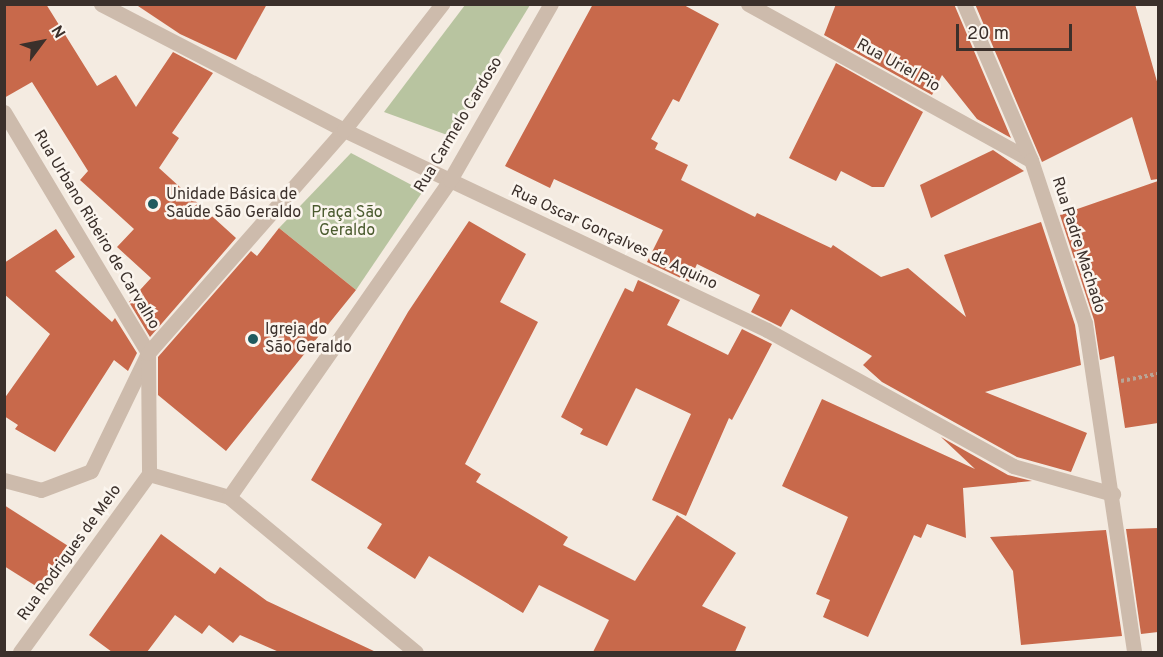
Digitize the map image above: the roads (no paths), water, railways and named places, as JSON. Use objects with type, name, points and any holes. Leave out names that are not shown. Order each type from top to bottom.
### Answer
[{"type":"street","name":"Rua Oscar Gonçalves de Aquino","points":[[101,4],[344,130],[767,330],[1013,466],[1113,494]]},
{"type":"street","points":[[4,480],[41,490],[91,471],[148,353],[344,130],[442,4]]},
{"type":"street","name":"Rua Carmelo Cardoso","points":[[229,497],[450,180],[551,4]]},
{"type":"street","name":"Rua Uriel Pio","points":[[748,4],[1031,160]]},
{"type":"street","name":"Rua Padre Machado","points":[[963,4],[1031,160],[1085,323],[1093,385],[1113,494],[1134,652]]},
{"type":"street","name":"Rua Urbano Ribeiro de Carvalho","points":[[4,112],[148,353],[148,474]]},
{"type":"street","points":[[148,474],[229,497],[416,652]]},
{"type":"street","name":"Rua Rodrigues de Melo","points":[[20,652],[148,474]]},
{"type":"place","name":"Unidade Básica de Saúde São Geraldo","points":[[153,204]]},
{"type":"place","name":"Igreja do São Geraldo","points":[[253,339]]},
{"type":"park label","name":"Praça São Geraldo","points":[[347,222]]}]
